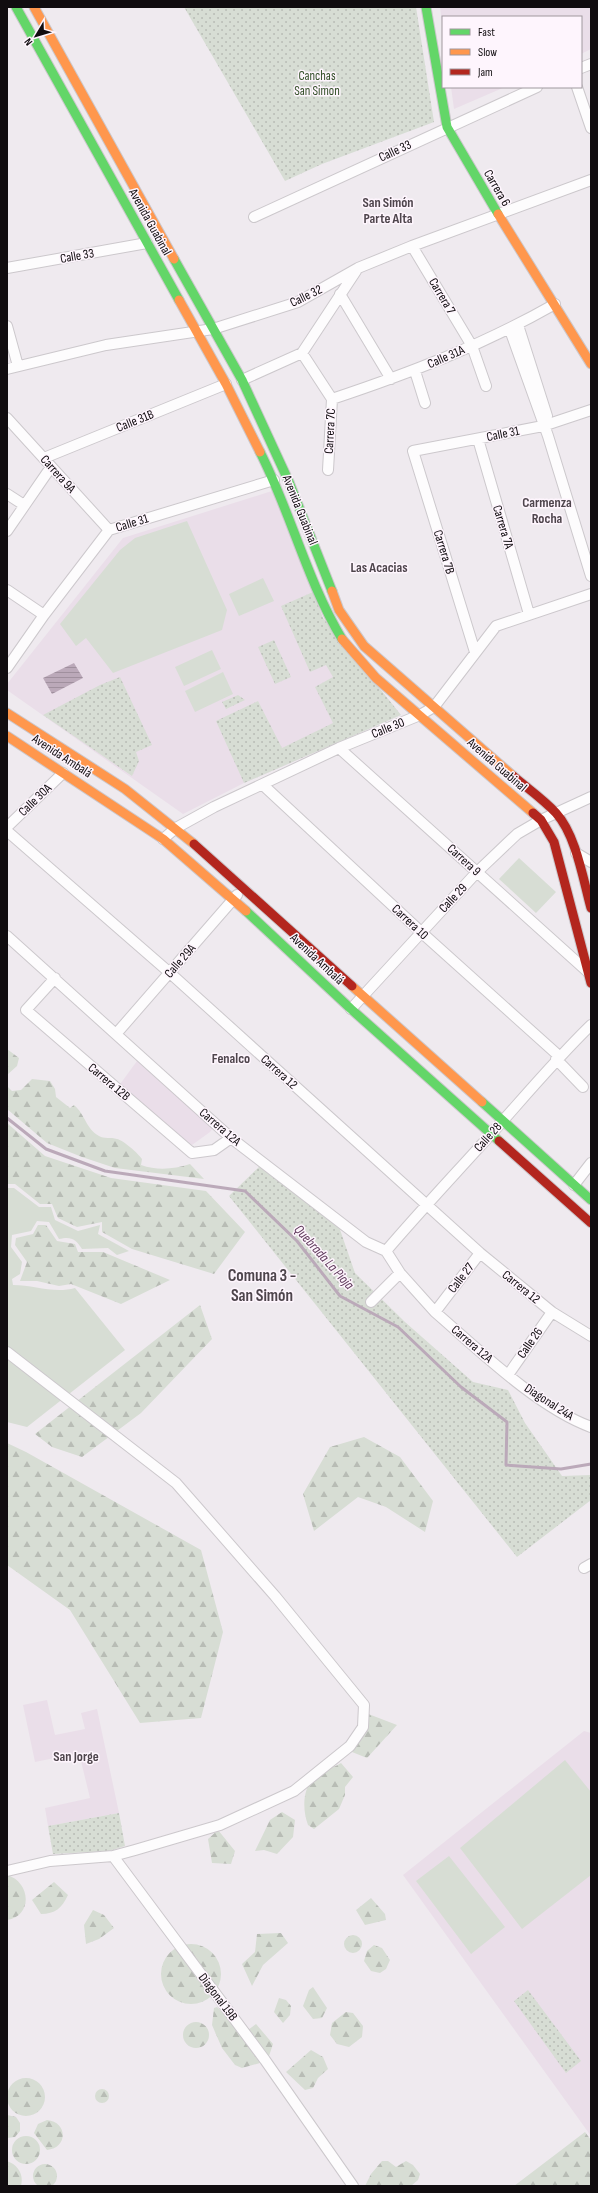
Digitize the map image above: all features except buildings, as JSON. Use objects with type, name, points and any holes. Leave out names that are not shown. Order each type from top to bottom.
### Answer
[{"type":"main road","name":"Avenida Guabinal","points":[[16,7],[226,384],[274,480],[327,614],[345,644],[376,678],[541,820],[554,842],[591,983]]},
{"type":"main road","name":"Avenida Guabinal","points":[[34,7],[242,380],[289,482],[339,610],[364,646],[556,813],[567,828],[576,853],[591,908]]},
{"type":"main road","name":"Carrera 6","points":[[426,7],[447,127],[498,214],[556,304],[591,364]]},
{"type":"main road","name":"Avenida Ambalá","points":[[7,713],[125,789],[176,828],[504,1120],[591,1200]]},
{"type":"main road","name":"Avenida Ambalá","points":[[7,736],[163,839],[234,900],[351,1009],[591,1223]]},
{"type":"street","name":"Calle 33","points":[[254,217],[535,88]]},
{"type":"street","points":[[577,88],[591,128]]},
{"type":"street","name":"Calle 32","points":[[7,369],[106,345],[213,329],[298,302],[358,268],[412,246],[591,180]]},
{"type":"street","name":"Calle 33","points":[[7,268],[147,243]]},
{"type":"street","name":"Carrera 7","points":[[412,246],[472,346],[486,386]]},
{"type":"street","points":[[242,380],[302,354],[358,268]]},
{"type":"street","points":[[340,294],[391,379]]},
{"type":"street","name":"Calle 31A","points":[[332,399],[415,371],[514,327],[556,304]]},
{"type":"street","points":[[7,326],[18,366]]},
{"type":"street","points":[[514,327],[546,425],[548,436],[591,576]]},
{"type":"street","name":"Carrera 7C","points":[[302,354],[332,399],[328,470]]},
{"type":"street","points":[[415,371],[425,403]]},
{"type":"street","name":"Calle 31B","points":[[44,458],[226,384]]},
{"type":"street","name":"Calle 31","points":[[413,451],[478,440],[546,425],[591,410]]},
{"type":"street","name":"Carrera 9A","points":[[7,418],[109,530]]},
{"type":"street","name":"Carrera 7A","points":[[478,440],[529,614]]},
{"type":"street","name":"Carrera 7B","points":[[413,451],[475,652]]},
{"type":"street","points":[[7,531],[51,467]]},
{"type":"street","name":"Calle 31","points":[[7,668],[44,615],[109,530],[274,480]]},
{"type":"street","points":[[7,494],[24,505]]},
{"type":"street","points":[[7,590],[44,615]]},
{"type":"street","name":"Calle 30","points":[[163,839],[176,828],[214,807],[339,748],[420,715],[434,707],[496,626],[591,594]]},
{"type":"street","name":"Carrera 9","points":[[339,748],[588,972]]},
{"type":"street","name":"Calle 30A","points":[[7,827],[64,773]]},
{"type":"street","name":"Carrera 10","points":[[263,785],[558,1058],[583,1087]]},
{"type":"street","name":"Calle 29","points":[[351,1009],[477,872],[517,834],[541,820],[591,797]]},
{"type":"street","name":"Carrera 12","points":[[7,831],[170,973],[425,1205],[480,1253],[552,1312],[591,1336]]},
{"type":"street","points":[[576,853],[591,862]]},
{"type":"street","name":"Calle 29A","points":[[116,1034],[244,888]]},
{"type":"street","name":"Carrera 12A","points":[[7,936],[231,1138],[366,1242],[386,1251],[400,1273],[435,1312],[508,1375]]},
{"type":"street","name":"Carrera 12B","points":[[55,978],[26,1010],[192,1153],[214,1150],[231,1138]]},
{"type":"street","name":"Calle 28","points":[[386,1251],[425,1205],[504,1120],[558,1058],[591,1025]]},
{"type":"street","points":[[574,1184],[591,1163]]},
{"type":"street","name":"Calle 27","points":[[435,1312],[480,1253]]},
{"type":"street","points":[[371,1302],[400,1273]]},
{"type":"street","name":"Calle 26","points":[[508,1375],[552,1312]]},
{"type":"street","points":[[7,1352],[176,1483],[275,1596],[364,1705],[363,1727],[350,1746],[294,1791],[220,1825],[113,1856],[56,1861],[7,1871]]},
{"type":"street","name":"Diagonal 24A","points":[[508,1375],[554,1407],[591,1427]]},
{"type":"street","name":"Diagonal 19B","points":[[113,1856],[265,2060],[353,2186]]},
{"type":"shaded area","points":[[440,7],[591,7],[591,49],[582,54],[582,16],[442,16],[442,22]]},
{"type":"shaded area","points":[[451,88],[503,88],[454,109]]},
{"type":"shaded area","points":[[275,490],[323,618],[401,715],[244,783],[183,814],[7,690],[7,684],[123,538]]},
{"type":"shaded area","points":[[74,663],[83,678],[52,694],[43,678]]},
{"type":"shaded area","points":[[137,1061],[213,1128],[210,1132],[192,1145],[118,1087]]},
{"type":"shaded area","points":[[47,1700],[55,1735],[85,1729],[81,1713],[97,1709],[119,1813],[48,1826],[45,1808],[90,1798],[79,1753],[35,1762],[23,1705]]},
{"type":"shaded area","points":[[584,1731],[591,1733],[591,2136],[403,1875]]},
{"type":"green space","name":"Canchas San Simon","points":[[184,7],[416,7],[434,122],[322,164],[285,181]]},
{"type":"green space","points":[[187,521],[227,610],[222,630],[113,673],[86,638],[76,646],[60,624],[120,550],[135,538]]},
{"type":"green space","points":[[263,578],[274,601],[239,616],[229,594]]},
{"type":"green space","points":[[313,592],[323,618],[401,715],[244,783],[216,721],[258,701],[282,748],[333,723],[315,687],[333,677],[326,665],[310,672],[281,606]]},
{"type":"green space","points":[[274,640],[291,677],[275,684],[258,647]]},
{"type":"green space","points":[[212,650],[221,669],[184,686],[175,667]]},
{"type":"green space","points":[[223,672],[233,694],[195,712],[185,691]]},
{"type":"green space","points":[[120,677],[152,745],[136,752],[139,761],[132,776],[43,715],[100,685]]},
{"type":"green space","points":[[238,695],[245,700],[226,709],[222,702]]},
{"type":"green space","points":[[519,858],[556,892],[536,913],[499,879]]},
{"type":"green space","points":[[7,1049],[19,1058],[17,1066],[7,1075]]},
{"type":"green space","points":[[32,1079],[50,1081],[55,1089],[56,1097],[70,1108],[74,1105],[95,1133],[101,1137],[115,1138],[123,1142],[142,1159],[141,1165],[166,1169],[190,1164],[204,1179],[115,1168],[47,1143],[7,1109],[7,1086],[12,1091],[21,1090]]},
{"type":"green space","points":[[7,1123],[45,1156],[111,1178],[206,1191],[245,1232],[214,1274],[132,1249],[102,1232],[102,1222],[77,1227],[58,1218],[52,1204],[40,1204],[15,1184],[7,1184]]},
{"type":"green space","points":[[260,1166],[337,1221],[355,1273],[405,1322],[473,1382],[508,1390],[525,1423],[562,1476],[591,1475],[591,1500],[517,1557],[229,1196]]},
{"type":"green space","points":[[7,1188],[14,1188],[39,1207],[51,1207],[55,1220],[78,1231],[100,1225],[98,1234],[129,1251],[117,1255],[108,1248],[82,1249],[73,1239],[59,1239],[49,1222],[37,1221],[31,1231],[12,1235],[11,1247],[22,1262],[20,1274],[12,1279],[13,1285],[52,1290],[67,1290],[75,1288],[125,1350],[27,1427],[7,1422]]},
{"type":"green space","points":[[38,1225],[46,1225],[57,1241],[75,1244],[78,1252],[103,1252],[170,1280],[121,1304],[71,1284],[59,1286],[37,1281],[20,1281],[27,1262],[15,1245],[16,1238],[33,1234]]},
{"type":"green space","points":[[200,1305],[212,1339],[141,1413],[82,1457],[52,1447],[35,1434]]},
{"type":"green space","points":[[364,1437],[400,1457],[433,1501],[425,1532],[386,1507],[358,1497],[314,1531],[303,1494],[330,1447]]},
{"type":"green space","points":[[7,1443],[26,1452],[201,1550],[223,1632],[201,1718],[140,1723],[70,1610],[7,1565]]},
{"type":"green space","points":[[358,1710],[397,1725],[367,1758],[352,1752],[358,1734]]},
{"type":"green space","points":[[565,1760],[591,1792],[591,1875],[522,1929],[460,1848]]},
{"type":"green space","points":[[341,1763],[353,1777],[345,1787],[345,1795],[339,1809],[314,1829],[308,1825],[306,1819],[304,1805],[306,1791],[309,1784],[318,1774]]},
{"type":"green space","points":[[282,1812],[295,1820],[293,1837],[277,1854],[264,1850],[255,1851],[270,1820]]},
{"type":"green space","points":[[119,1813],[125,1846],[109,1851],[53,1854],[48,1826]]},
{"type":"green space","points":[[218,1830],[235,1851],[231,1864],[212,1863],[208,1839]]},
{"type":"green space","points":[[449,1856],[505,1927],[471,1954],[416,1881]]},
{"type":"green space","points":[[7,1875],[21,1884],[26,1899],[25,1906],[21,1912],[15,1917],[7,1920]]},
{"type":"green space","points":[[54,1882],[68,1895],[61,1907],[50,1913],[41,1914],[32,1900]]},
{"type":"green space","points":[[371,1898],[385,1914],[386,1920],[365,1925],[356,1910]]},
{"type":"green space","points":[[93,1910],[104,1915],[114,1928],[99,1939],[86,1944],[84,1925]]},
{"type":"green space","points":[[281,1933],[288,1943],[263,1965],[252,1986],[242,1964],[255,1952],[257,1934]]},
{"type":"green space","points":[[353,1935],[359,1938],[362,1944],[359,1950],[353,1953],[347,1950],[344,1944],[347,1938]]},
{"type":"green space","points":[[191,1944],[203,1946],[216,1957],[219,1962],[221,1974],[219,1986],[208,1999],[203,2002],[191,2004],[179,2002],[166,1991],[163,1986],[161,1974],[163,1962],[174,1949],[179,1946]]},
{"type":"green space","points":[[374,1945],[382,1948],[390,1960],[386,1969],[380,1973],[371,1971],[364,1961],[367,1951]]},
{"type":"green space","points":[[313,1987],[327,2008],[322,2018],[313,2019],[303,2006],[309,1990]]},
{"type":"green space","points":[[528,1990],[581,2061],[566,2073],[514,2001]]},
{"type":"green space","points":[[279,1998],[286,2000],[291,2006],[290,2015],[283,2023],[274,2012]]},
{"type":"green space","points":[[217,2007],[244,2033],[256,2024],[273,2044],[269,2056],[260,2063],[242,2068],[235,2065],[222,2048],[212,2025],[214,2008]]},
{"type":"green space","points":[[346,2012],[353,2013],[363,2026],[362,2037],[349,2047],[337,2044],[330,2035],[332,2023]]},
{"type":"green space","points":[[196,2022],[206,2025],[209,2035],[206,2045],[196,2048],[186,2045],[183,2035],[186,2025]]},
{"type":"green space","points":[[311,2050],[323,2057],[328,2069],[318,2078],[313,2088],[305,2090],[286,2072]]},
{"type":"green space","points":[[22,2078],[30,2078],[40,2083],[44,2090],[44,2104],[40,2111],[30,2116],[22,2116],[12,2111],[10,2108],[7,2101],[7,2093],[12,2083],[15,2081]]},
{"type":"green space","points":[[99,2089],[105,2089],[109,2093],[109,2099],[105,2103],[99,2103],[95,2099],[95,2093]]},
{"type":"green space","points":[[7,2115],[16,2117],[20,2123],[20,2131],[15,2137],[7,2138]]},
{"type":"green space","points":[[47,2120],[59,2125],[63,2135],[59,2145],[47,2150],[34,2133],[38,2124]]},
{"type":"green space","points":[[585,2132],[591,2140],[591,2186],[514,2186]]},
{"type":"green space","points":[[26,2136],[36,2140],[40,2150],[36,2160],[26,2164],[16,2160],[12,2150],[16,2140]]},
{"type":"green space","points":[[7,2161],[19,2170],[22,2178],[21,2186],[7,2186]]},
{"type":"green space","points":[[382,2161],[388,2161],[396,2167],[406,2161],[413,2165],[420,2174],[418,2180],[411,2186],[365,2186],[371,2174]]},
{"type":"green space","points":[[45,2164],[53,2168],[57,2176],[53,2184],[45,2188],[37,2184],[33,2176],[37,2168]]},
{"type":"waterway","name":"Quebrada La Pioja","points":[[7,1118],[46,1149],[105,1171],[245,1191],[297,1241],[340,1296],[398,1327],[461,1387],[507,1422],[506,1465],[561,1469],[591,1464]]},
{"type":"traffic: fast","points":[[16,7],[179,300]]},
{"type":"traffic: fast","points":[[426,7],[447,127],[498,214]]},
{"type":"traffic: fast","points":[[174,259],[242,380],[289,482],[332,591]]},
{"type":"traffic: fast","points":[[260,452],[281,499],[319,594],[342,639]]},
{"type":"traffic: fast","points":[[246,911],[351,1009],[499,1141]]},
{"type":"traffic: fast","points":[[482,1102],[591,1200]]},
{"type":"traffic: slow","points":[[34,7],[174,259]]},
{"type":"traffic: slow","points":[[498,214],[591,364]]},
{"type":"traffic: slow","points":[[179,300],[226,384],[260,452]]},
{"type":"traffic: slow","points":[[332,591],[339,610],[364,646],[513,776]]},
{"type":"traffic: slow","points":[[342,639],[376,678],[533,813]]},
{"type":"traffic: slow","points":[[7,713],[125,789],[194,844]]},
{"type":"traffic: slow","points":[[7,736],[163,839],[246,911]]},
{"type":"traffic: slow","points":[[352,986],[482,1102]]},
{"type":"traffic: jam","points":[[513,776],[546,803],[563,822],[574,845],[591,908]]},
{"type":"traffic: jam","points":[[533,813],[541,820],[554,842],[591,983]]},
{"type":"traffic: jam","points":[[194,844],[352,986]]},
{"type":"traffic: jam","points":[[499,1141],[591,1223]]},
{"type":"district","name":"San Simón Parte Alta","points":[[388,210]]},
{"type":"district","name":"Carmenza Rocha","points":[[547,510]]},
{"type":"district","name":"Las Acacias","points":[[379,567]]},
{"type":"district","name":"Fenalco","points":[[231,1058]]},
{"type":"district","name":"Comuna 3 - San Simón","points":[[262,1286]]},
{"type":"district","name":"San Jorge","points":[[76,1756]]}]
